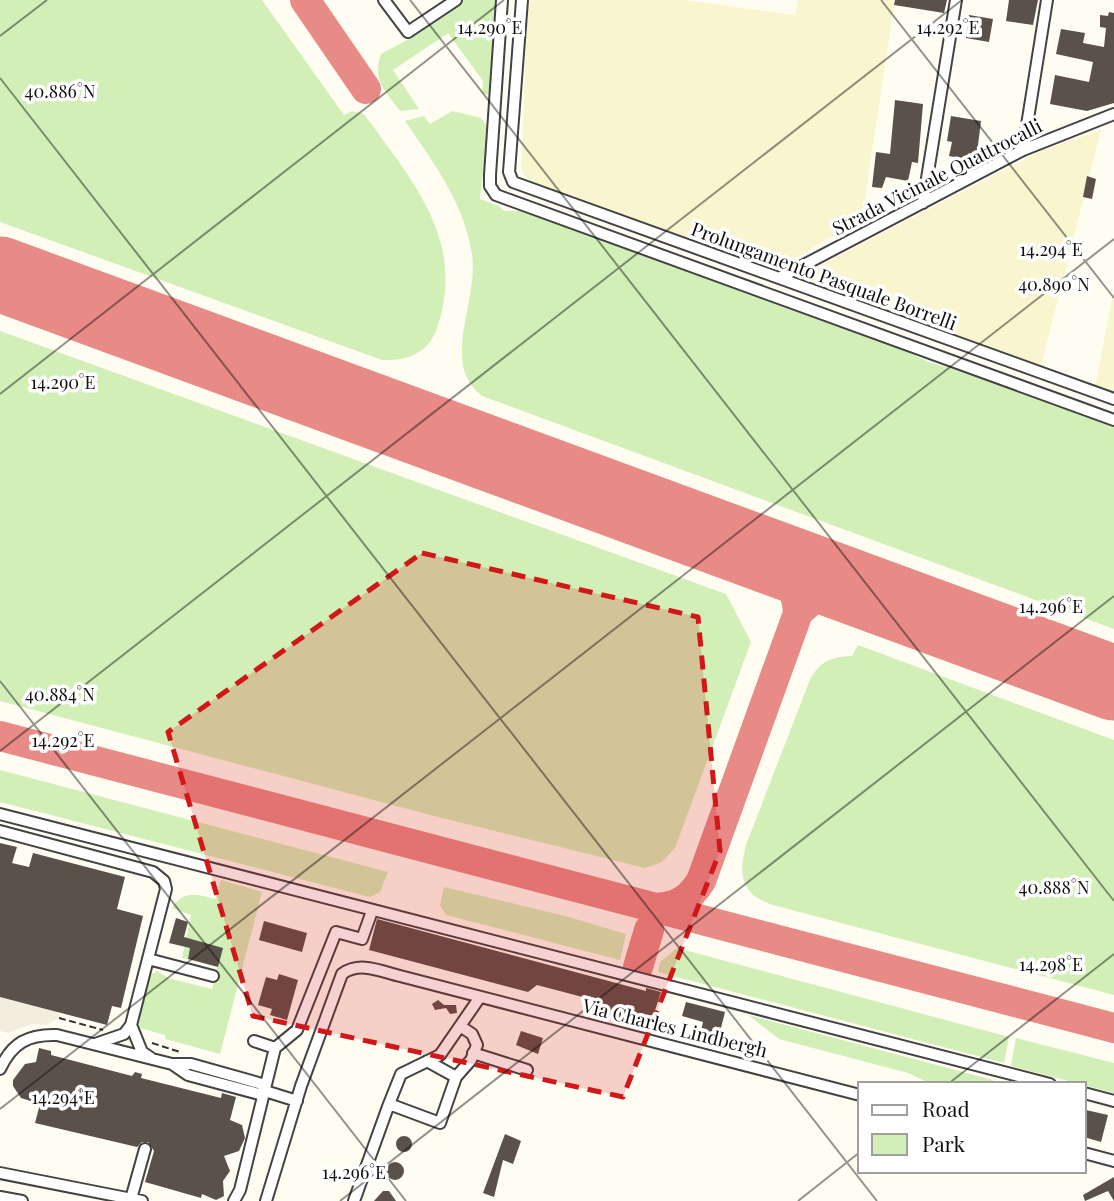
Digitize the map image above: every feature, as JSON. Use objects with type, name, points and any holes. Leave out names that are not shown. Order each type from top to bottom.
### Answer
[{"type":"street","points":[[384,0],[408,32],[457,0]]},
{"type":"street","points":[[502,0],[490,175],[490,186],[496,195],[1114,420]]},
{"type":"street","name":"Prolungamento Pasquale Borrelli","points":[[522,0],[509,172],[513,182],[1114,399]]},
{"type":"street","points":[[923,203],[956,0]]},
{"type":"street","points":[[1023,150],[1047,0]]},
{"type":"street","name":"Strada Vicinale Quattrocalli","points":[[779,278],[1023,150],[1114,114]]},
{"type":"street","points":[[0,814],[1043,1082]]},
{"type":"street","points":[[0,831],[153,872],[159,876],[166,889],[131,1025],[124,1034],[94,1044]]},
{"type":"street","points":[[234,1201],[240,1190],[275,1048],[297,1030],[336,932],[362,939],[372,911]]},
{"type":"street","points":[[148,959],[213,976]]},
{"type":"street","name":"Via Charles Lindbergh","points":[[266,1201],[297,1101],[342,974],[351,968],[363,967],[858,1094]]},
{"type":"street","points":[[354,1201],[401,1074],[440,1055],[480,997]]},
{"type":"street","points":[[131,1025],[142,1052],[153,1060]]},
{"type":"street","points":[[389,1104],[440,1123],[456,1077],[477,1045],[472,1034],[460,1026]]},
{"type":"street","points":[[0,1069],[12,1048],[38,1034],[94,1044],[172,1064],[188,1075],[259,1094],[265,1091],[297,1101]]},
{"type":"street","points":[[254,1041],[275,1048]]},
{"type":"street","points":[[473,1053],[527,1070]]},
{"type":"street","points":[[427,1061],[456,1077]]},
{"type":"street","points":[[1086,1094],[1114,1101]]},
{"type":"street","points":[[0,1173],[136,1200],[145,1149]]},
{"type":"street","points":[[1086,1154],[1114,1161]]},
{"type":"street","points":[[0,1197],[22,1201]]},
{"type":"highlighted area","points":[[422,553],[698,617],[720,851],[623,1097],[253,1016],[168,732]]},
{"type":"shaded area","points":[[528,0],[684,0],[795,15],[798,0],[895,0],[862,218],[790,262],[768,265],[533,184],[521,171]]},
{"type":"shaded area","points":[[1101,130],[1041,366],[796,278],[1041,151]]},
{"type":"shaded area","points":[[1114,289],[1114,394],[1095,387]]},
{"type":"shaded area","points":[[0,997],[59,1012],[59,1018],[46,1025],[31,1024],[8,1033],[0,1031]]},
{"type":"green space","points":[[0,0],[262,0],[344,115],[352,111],[364,114],[400,163],[430,213],[440,239],[445,267],[444,296],[437,328],[429,344],[408,357],[382,360],[0,222]]},
{"type":"green space","points":[[464,0],[497,0],[490,95],[482,93],[483,81],[448,33],[393,70],[419,109],[400,111],[379,78],[381,54],[407,40]]},
{"type":"green space","points":[[452,111],[481,118],[488,128],[480,199],[499,206],[504,211],[522,211],[894,345],[928,362],[983,377],[1114,425],[1114,629],[482,396],[470,382],[463,366],[463,331],[473,273],[468,235],[446,184],[405,121],[424,116],[430,124]]},
{"type":"green space","points":[[0,331],[726,594],[751,642],[675,848],[662,862],[645,868],[434,816],[0,701]]},
{"type":"green space","points":[[858,645],[1114,740],[1114,995],[773,905],[762,901],[748,890],[742,866],[746,845],[809,682],[826,661],[852,656]]},
{"type":"green space","points":[[0,770],[388,872],[380,892],[370,897],[0,802]]},
{"type":"green space","points":[[221,880],[262,892],[220,1054],[165,1039],[165,1035],[140,1028],[137,1022],[150,976],[157,971],[168,978],[212,989],[222,948],[193,940],[188,959],[182,958],[191,915],[172,908],[185,896],[215,899]]},
{"type":"green space","points":[[444,887],[565,916],[626,934],[620,960],[446,915],[440,905]]},
{"type":"green space","points":[[677,948],[1009,1037],[1004,1063],[658,972],[660,962]]},
{"type":"green space","points":[[748,1015],[993,1080],[927,1082],[908,1073],[779,1039]]},
{"type":"green space","points":[[1016,1038],[1114,1063],[1114,1093],[1086,1086],[1086,1082],[1072,1082],[1011,1066]]},
{"type":"building","points":[[895,0],[947,0],[944,13],[894,5]]},
{"type":"building","points":[[1009,0],[1038,0],[1033,25],[1006,21]]},
{"type":"building","points":[[1109,12],[1114,13],[1114,103],[1087,111],[1050,104],[1055,75],[1089,82],[1093,62],[1056,54],[1061,29],[1085,33],[1083,43],[1104,47],[1106,28],[1100,27],[1100,15],[1108,16]]},
{"type":"building","points":[[969,15],[993,19],[989,42],[966,38]]},
{"type":"building","points":[[895,100],[923,104],[918,163],[912,162],[908,181],[886,177],[882,188],[872,187],[876,152],[890,154]]},
{"type":"building","points":[[951,116],[981,121],[976,161],[949,156],[952,142],[947,141]]},
{"type":"building","points":[[1087,176],[1096,179],[1092,199],[1083,197]]},
{"type":"building","points":[[0,843],[17,847],[12,863],[29,867],[33,853],[125,877],[117,909],[143,916],[121,1008],[112,1006],[107,1025],[0,997]]},
{"type":"building","points":[[176,918],[188,922],[184,937],[223,948],[218,967],[188,959],[190,948],[169,943]]},
{"type":"building","points":[[377,919],[646,991],[646,988],[661,992],[650,1026],[587,1010],[590,999],[537,985],[528,992],[369,950]]},
{"type":"building","points":[[264,921],[307,933],[302,952],[259,940]]},
{"type":"building","points":[[279,974],[298,980],[287,1020],[270,1015],[272,1009],[258,1005],[266,977],[277,980]]},
{"type":"building","points":[[438,1000],[444,1005],[456,1005],[457,1013],[450,1014],[446,1008],[435,1010],[432,1004]]},
{"type":"building","points":[[686,1002],[725,1012],[719,1036],[701,1031],[703,1022],[682,1016]]},
{"type":"building","points":[[521,1031],[543,1038],[538,1054],[516,1045]]},
{"type":"building","points":[[39,1048],[51,1051],[51,1055],[132,1076],[135,1072],[142,1074],[141,1078],[221,1098],[222,1093],[236,1097],[230,1120],[242,1125],[245,1138],[239,1151],[224,1156],[230,1171],[223,1181],[224,1196],[216,1200],[202,1194],[201,1198],[145,1182],[154,1151],[148,1142],[142,1142],[137,1147],[35,1123],[40,1104],[21,1098],[13,1086],[13,1080],[25,1064],[36,1062]]},
{"type":"building","points":[[1086,1110],[1108,1115],[1101,1142],[1086,1138]]},
{"type":"building","points":[[505,1134],[521,1141],[513,1164],[503,1160],[494,1197],[483,1193]]},
{"type":"building","points":[[401,1136],[407,1136],[412,1144],[410,1150],[401,1152],[396,1147],[396,1141]]},
{"type":"building","points":[[395,1162],[401,1165],[404,1171],[401,1177],[395,1180],[389,1177],[386,1171],[389,1165]]},
{"type":"building","points":[[1114,1177],[1114,1201],[1108,1191],[1085,1201],[1083,1195]]},
{"type":"building","points":[[383,1191],[389,1191],[396,1201],[374,1201]]},
{"type":"taxiway","points":[[305,0],[366,89]]},
{"type":"taxiway","points":[[760,553],[787,578],[795,593],[798,613]]},
{"type":"taxiway","points":[[653,908],[681,902],[701,881],[798,613],[819,596],[861,590]]},
{"type":"taxiway","points":[[0,736],[1114,1028]]},
{"type":"taxiway","points":[[638,967],[649,930]]},
{"type":"runway","points":[[0,274],[1114,683]]}]
